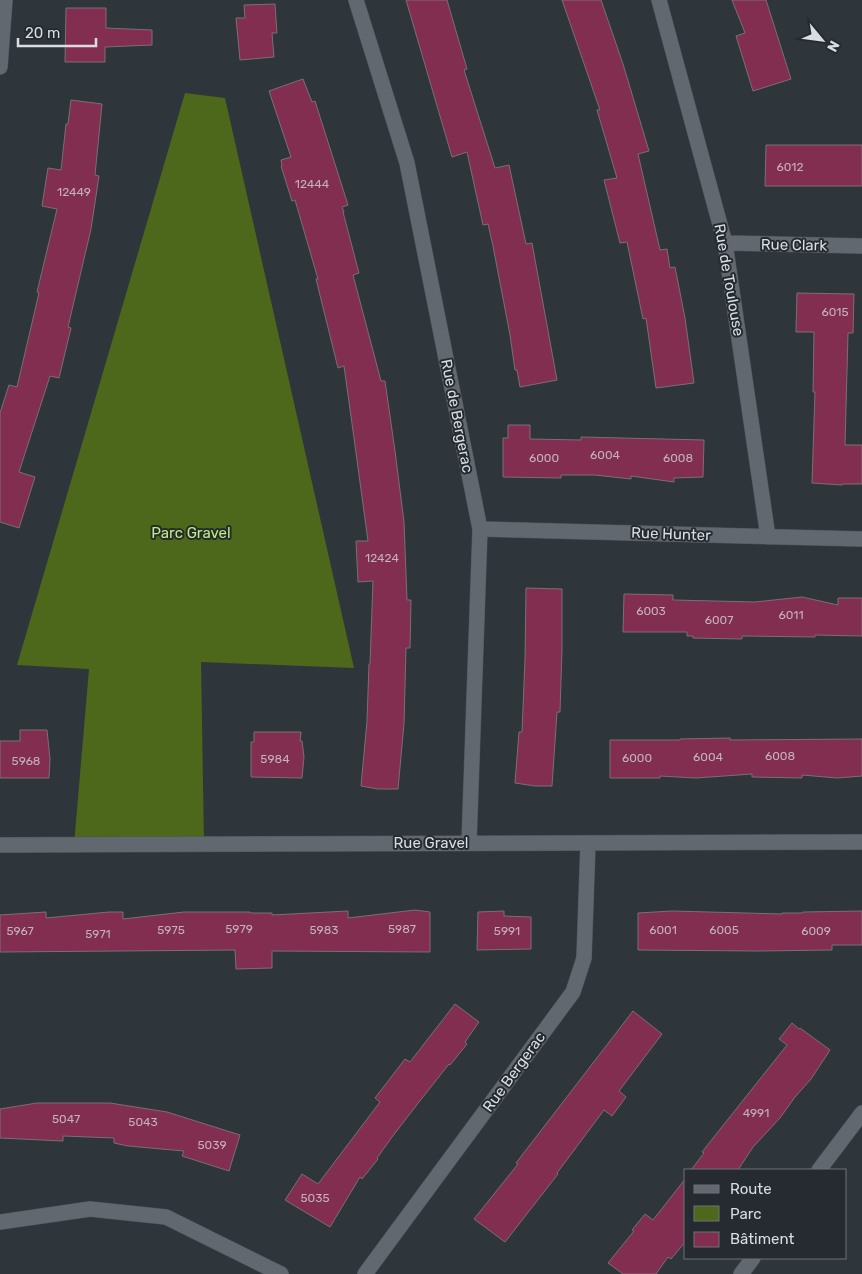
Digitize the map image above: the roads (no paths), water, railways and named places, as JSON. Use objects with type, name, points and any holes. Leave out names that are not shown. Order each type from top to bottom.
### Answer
[{"type":"street","points":[[0,67],[5,0]]},
{"type":"street","name":"Rue de Bergerac","points":[[356,0],[407,163],[480,529],[469,843]]},
{"type":"street","name":"Rue de Toulouse","points":[[659,0],[725,243],[768,537]]},
{"type":"street","name":"Rue Clark","points":[[725,243],[862,246]]},
{"type":"street","name":"Rue Hunter","points":[[480,529],[862,539]]},
{"type":"street","name":"Rue Gravel","points":[[0,845],[862,842]]},
{"type":"street","name":"Rue Bergerac","points":[[365,1274],[573,992],[584,958],[588,843]]},
{"type":"street","points":[[820,1169],[862,1113]]},
{"type":"street","points":[[0,1222],[90,1209],[166,1217],[281,1274]]},
{"type":"street","points":[[741,1274],[752,1259]]},
{"type":"park label","name":"Parc Gravel","points":[[191,533]]}]
